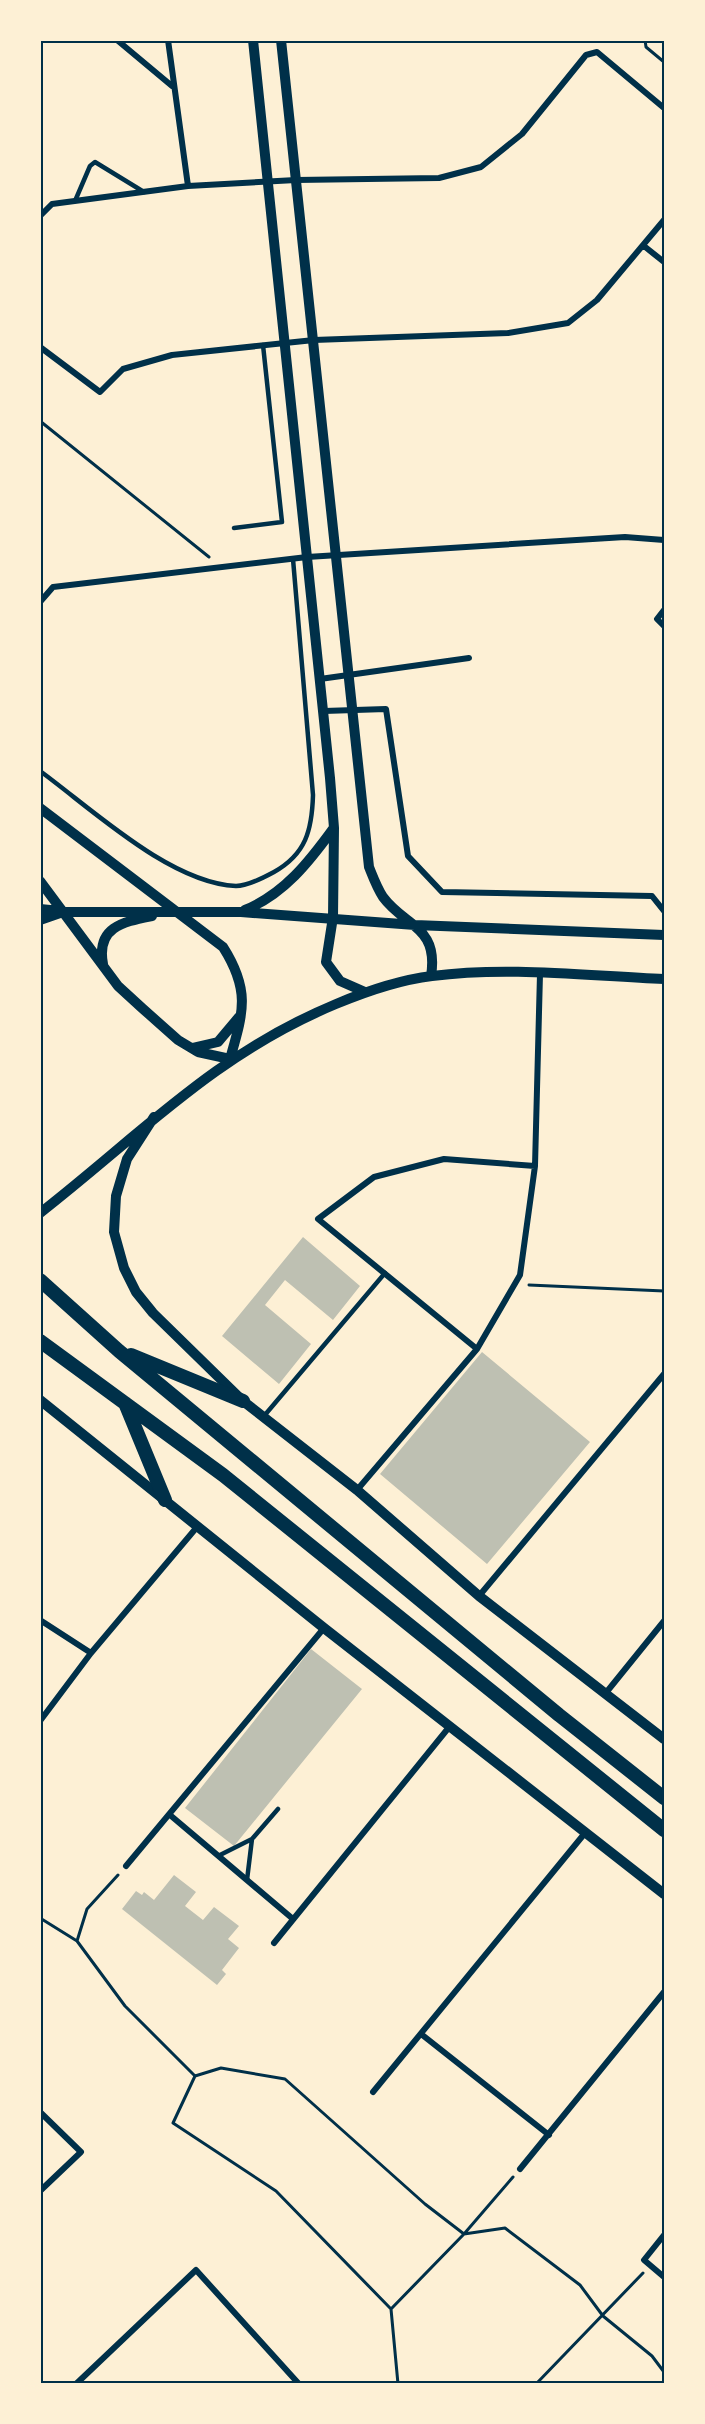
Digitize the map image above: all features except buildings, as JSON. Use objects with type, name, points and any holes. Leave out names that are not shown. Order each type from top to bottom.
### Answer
[{"type":"main road","points":[[40,1280],[119,1351],[559,1715],[664,1798]]},
{"type":"main road","points":[[40,1341],[223,1475],[664,1830]]},
{"type":"main road","points":[[119,1351],[243,1401]]},
{"type":"main road","points":[[125,1403],[165,1500]]},
{"type":"street","points":[[117,40],[173,87]]},
{"type":"street","points":[[168,40],[188,186]]},
{"type":"street","points":[[253,40],[324,711],[334,828],[333,917],[326,962],[340,981],[365,992]]},
{"type":"street","points":[[281,40],[369,867],[383,898],[415,925],[430,948],[431,976]]},
{"type":"street","points":[[40,216],[52,204],[188,186],[296,180],[439,178],[481,167],[522,134],[586,55],[597,52],[664,108]]},
{"type":"street","points":[[40,347],[100,392],[123,369],[172,355],[314,340],[508,333],[568,322],[597,300],[664,220]]},
{"type":"street","points":[[644,246],[664,262]]},
{"type":"street","points":[[40,602],[53,587],[307,557],[625,537],[664,540]]},
{"type":"street","points":[[664,610],[657,620],[664,626]]},
{"type":"street","points":[[320,679],[469,658]]},
{"type":"street","points":[[324,711],[386,708],[408,856],[442,892],[652,896],[664,911]]},
{"type":"street","points":[[40,808],[223,947],[238,976],[243,1008],[231,1059]]},
{"type":"street","points":[[241,912],[269,897],[300,872],[334,828]]},
{"type":"street","points":[[40,881],[118,986],[198,1053],[231,1059]]},
{"type":"street","points":[[40,909],[63,912],[241,912],[333,917],[415,925],[664,935]]},
{"type":"street","points":[[104,966],[102,955],[104,939],[114,928],[126,922],[176,911]]},
{"type":"street","points":[[40,920],[63,912]]},
{"type":"street","points":[[357,1490],[477,1348],[520,1275],[535,1166],[540,974]]},
{"type":"street","points":[[40,1213],[154,1117],[231,1059],[298,1021],[365,992],[431,976],[540,974],[664,980]]},
{"type":"street","points":[[192,1048],[218,1042],[237,1022],[243,1008]]},
{"type":"street","points":[[154,1117],[127,1159],[116,1196],[114,1232],[124,1268],[136,1292],[153,1313],[243,1401],[357,1490],[479,1596],[664,1739]]},
{"type":"street","points":[[477,1348],[318,1219],[374,1177],[444,1159],[535,1166]]},
{"type":"street","points":[[479,1596],[664,1374]]},
{"type":"street","points":[[40,1400],[324,1628],[664,1894]]},
{"type":"street","points":[[40,1721],[92,1653],[198,1527]]},
{"type":"street","points":[[40,1620],[92,1653]]},
{"type":"street","points":[[605,1694],[664,1621]]},
{"type":"street","points":[[126,1866],[324,1628]]},
{"type":"street","points":[[274,1943],[450,1725]]},
{"type":"street","points":[[170,1815],[293,1920]]},
{"type":"street","points":[[373,2092],[585,1833]]},
{"type":"street","points":[[520,2169],[664,1992]]},
{"type":"street","points":[[421,2034],[549,2135]]},
{"type":"street","points":[[40,2112],[81,2152],[40,2191]]},
{"type":"street","points":[[664,2235],[644,2260],[664,2277]]},
{"type":"street","points":[[76,2384],[196,2270],[299,2384]]},
{"type":"lane","points":[[75,201],[90,166],[95,162],[144,192]]},
{"type":"lane","points":[[234,528],[282,522],[263,345]]},
{"type":"lane","points":[[40,771],[154,856],[175,870],[196,878],[236,886],[251,883],[290,863],[303,846],[312,822],[314,795],[293,559]]},
{"type":"lane","points":[[263,1417],[385,1273]]},
{"type":"lane","points":[[218,1856],[252,1839],[278,1809]]},
{"type":"lane","points":[[247,1880],[252,1839]]},
{"type":"path","points":[[645,40],[646,47],[664,63]]},
{"type":"path","points":[[40,421],[220,566]]},
{"type":"path","points":[[515,1284],[664,1290]]},
{"type":"path","points":[[77,1941],[87,1909],[126,1866]]},
{"type":"path","points":[[40,1918],[77,1941],[125,2006],[195,2076]]},
{"type":"path","points":[[398,2384],[391,2309],[276,2191],[173,2123],[195,2076],[221,2068],[285,2079],[425,2204],[464,2234],[505,2228],[580,2285],[603,2316],[652,2356],[664,2372]]},
{"type":"path","points":[[391,2309],[464,2234],[520,2169]]},
{"type":"path","points":[[536,2384],[650,2265]]}]
